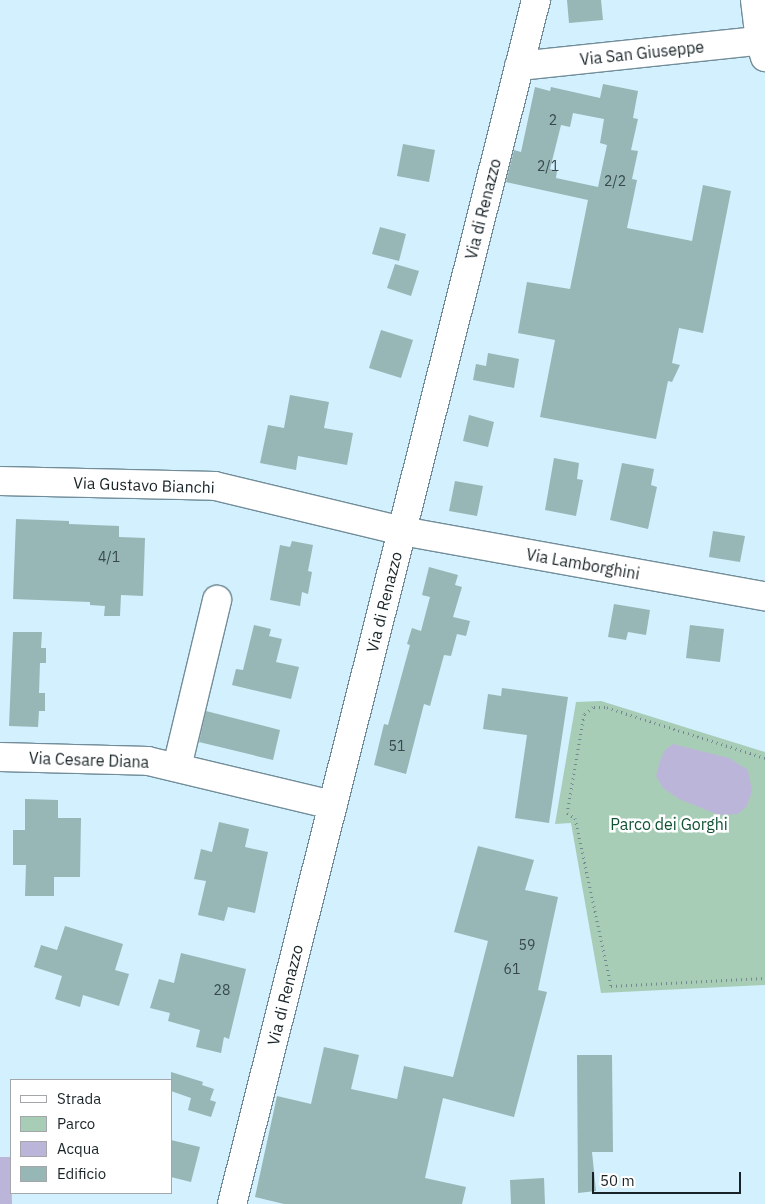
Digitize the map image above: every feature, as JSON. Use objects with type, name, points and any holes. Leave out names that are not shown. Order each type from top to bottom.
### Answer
[{"type":"street","name":"Via di Renazzo","points":[[232,1204],[536,0]]},
{"type":"street","points":[[755,0],[763,46]]},
{"type":"street","name":"Via San Giuseppe","points":[[519,66],[763,46]]},
{"type":"street","name":"Via Gustavo Bianchi","points":[[0,481],[215,486],[402,531]]},
{"type":"street","name":"Via Lamborghini","points":[[402,531],[765,596]]},
{"type":"street","points":[[217,600],[177,767],[333,805]]},
{"type":"street","name":"Via Cesare Diana","points":[[0,757],[131,759],[177,767]]},
{"type":"path","points":[[765,758],[605,707],[593,707],[584,714],[567,813],[576,818],[611,986],[765,978]]},
{"type":"green space","name":"Parco dei Gorghi","points":[[601,701],[765,752],[765,985],[601,993],[571,823],[555,824],[576,702]]},
{"type":"water","points":[[673,744],[729,758],[748,770],[752,791],[747,806],[738,814],[719,815],[679,799],[663,788],[656,776],[665,750]]},
{"type":"water","points":[[0,1157],[10,1157],[10,1194],[12,1194],[12,1204],[0,1204]]},
{"type":"building","points":[[567,0],[601,0],[603,20],[569,23]]},
{"type":"building","points":[[603,84],[638,91],[633,118],[638,119],[631,150],[638,151],[632,179],[637,180],[627,228],[692,241],[703,185],[731,191],[703,333],[679,328],[672,363],[680,365],[672,382],[668,381],[656,439],[540,417],[555,340],[518,333],[527,282],[570,289],[588,200],[506,182],[514,150],[521,152],[535,87],[550,91],[551,87],[600,98]],"holes":[[[573,113],[604,119],[600,143],[607,145],[598,187],[556,178],[557,171],[550,169],[561,125],[570,127]]]},
{"type":"building","points":[[403,144],[435,150],[429,182],[397,176]]},
{"type":"building","points":[[380,227],[406,234],[399,261],[372,254]]},
{"type":"building","points":[[395,264],[419,271],[411,296],[387,288]]},
{"type":"building","points":[[381,330],[413,340],[401,378],[369,368]]},
{"type":"building","points":[[488,353],[519,359],[514,388],[473,380],[476,364],[486,366]]},
{"type":"building","points":[[290,395],[329,402],[324,428],[353,433],[347,465],[298,456],[296,470],[260,463],[268,425],[284,428]]},
{"type":"building","points":[[469,415],[494,422],[488,447],[463,441]]},
{"type":"building","points":[[554,458],[579,463],[577,479],[583,480],[576,516],[545,510]]},
{"type":"building","points":[[622,463],[654,469],[651,485],[657,487],[648,529],[610,520]]},
{"type":"building","points":[[455,481],[483,486],[477,516],[449,511]]},
{"type":"building","points":[[16,519],[69,521],[69,524],[119,526],[119,537],[145,538],[143,596],[121,595],[120,616],[104,616],[105,606],[90,605],[90,602],[13,599]]},
{"type":"building","points":[[713,531],[745,536],[740,562],[709,557]]},
{"type":"building","points":[[292,541],[313,545],[308,571],[312,572],[308,594],[302,592],[300,606],[270,600],[280,545],[290,547]]},
{"type":"building","points":[[429,567],[458,575],[455,585],[462,587],[453,617],[470,621],[466,636],[457,634],[451,656],[444,655],[430,706],[424,704],[406,774],[374,765],[384,724],[388,725],[410,645],[407,644],[412,628],[421,631],[430,597],[422,595]]},
{"type":"building","points":[[614,604],[650,610],[646,635],[628,632],[626,640],[608,637]]},
{"type":"building","points":[[254,625],[271,629],[269,636],[282,639],[276,662],[299,667],[291,699],[232,685],[236,669],[243,670]]},
{"type":"building","points":[[690,625],[724,629],[720,662],[686,658]]},
{"type":"building","points":[[13,632],[42,632],[41,648],[46,648],[46,663],[40,663],[39,693],[45,693],[45,711],[39,711],[38,727],[9,726]]},
{"type":"building","points":[[502,688],[568,697],[549,823],[515,818],[527,735],[483,729],[488,694],[501,696]]},
{"type":"building","points":[[206,711],[280,730],[273,760],[199,742]]},
{"type":"building","points":[[25,799],[58,800],[58,818],[81,818],[80,877],[54,877],[54,896],[25,896],[26,865],[13,865],[13,830],[25,830]]},
{"type":"building","points":[[219,822],[249,829],[245,847],[268,852],[255,913],[228,907],[224,921],[198,915],[206,881],[194,879],[201,849],[212,852]]},
{"type":"building","points":[[478,846],[534,860],[525,890],[558,897],[538,990],[547,992],[514,1117],[443,1098],[425,1178],[466,1187],[462,1204],[284,1204],[255,1197],[277,1096],[311,1104],[324,1047],[359,1055],[351,1089],[397,1099],[404,1066],[453,1077],[488,941],[454,932]]},
{"type":"building","points":[[65,926],[123,944],[115,970],[129,974],[119,1006],[83,995],[80,1007],[55,999],[62,976],[34,967],[41,945],[57,950]]},
{"type":"building","points":[[181,953],[246,969],[229,1039],[224,1037],[221,1053],[196,1047],[200,1030],[168,1021],[170,1013],[150,1008],[159,979],[174,983]]},
{"type":"building","points":[[577,1055],[612,1055],[613,1152],[592,1152],[596,1191],[578,1193]]},
{"type":"building","points":[[171,1072],[203,1082],[202,1085],[214,1089],[210,1100],[216,1102],[211,1117],[188,1110],[191,1098],[172,1091]]},
{"type":"building","points":[[172,1140],[200,1147],[191,1182],[172,1177]]},
{"type":"building","points":[[544,1178],[545,1204],[511,1204],[510,1180]]}]
